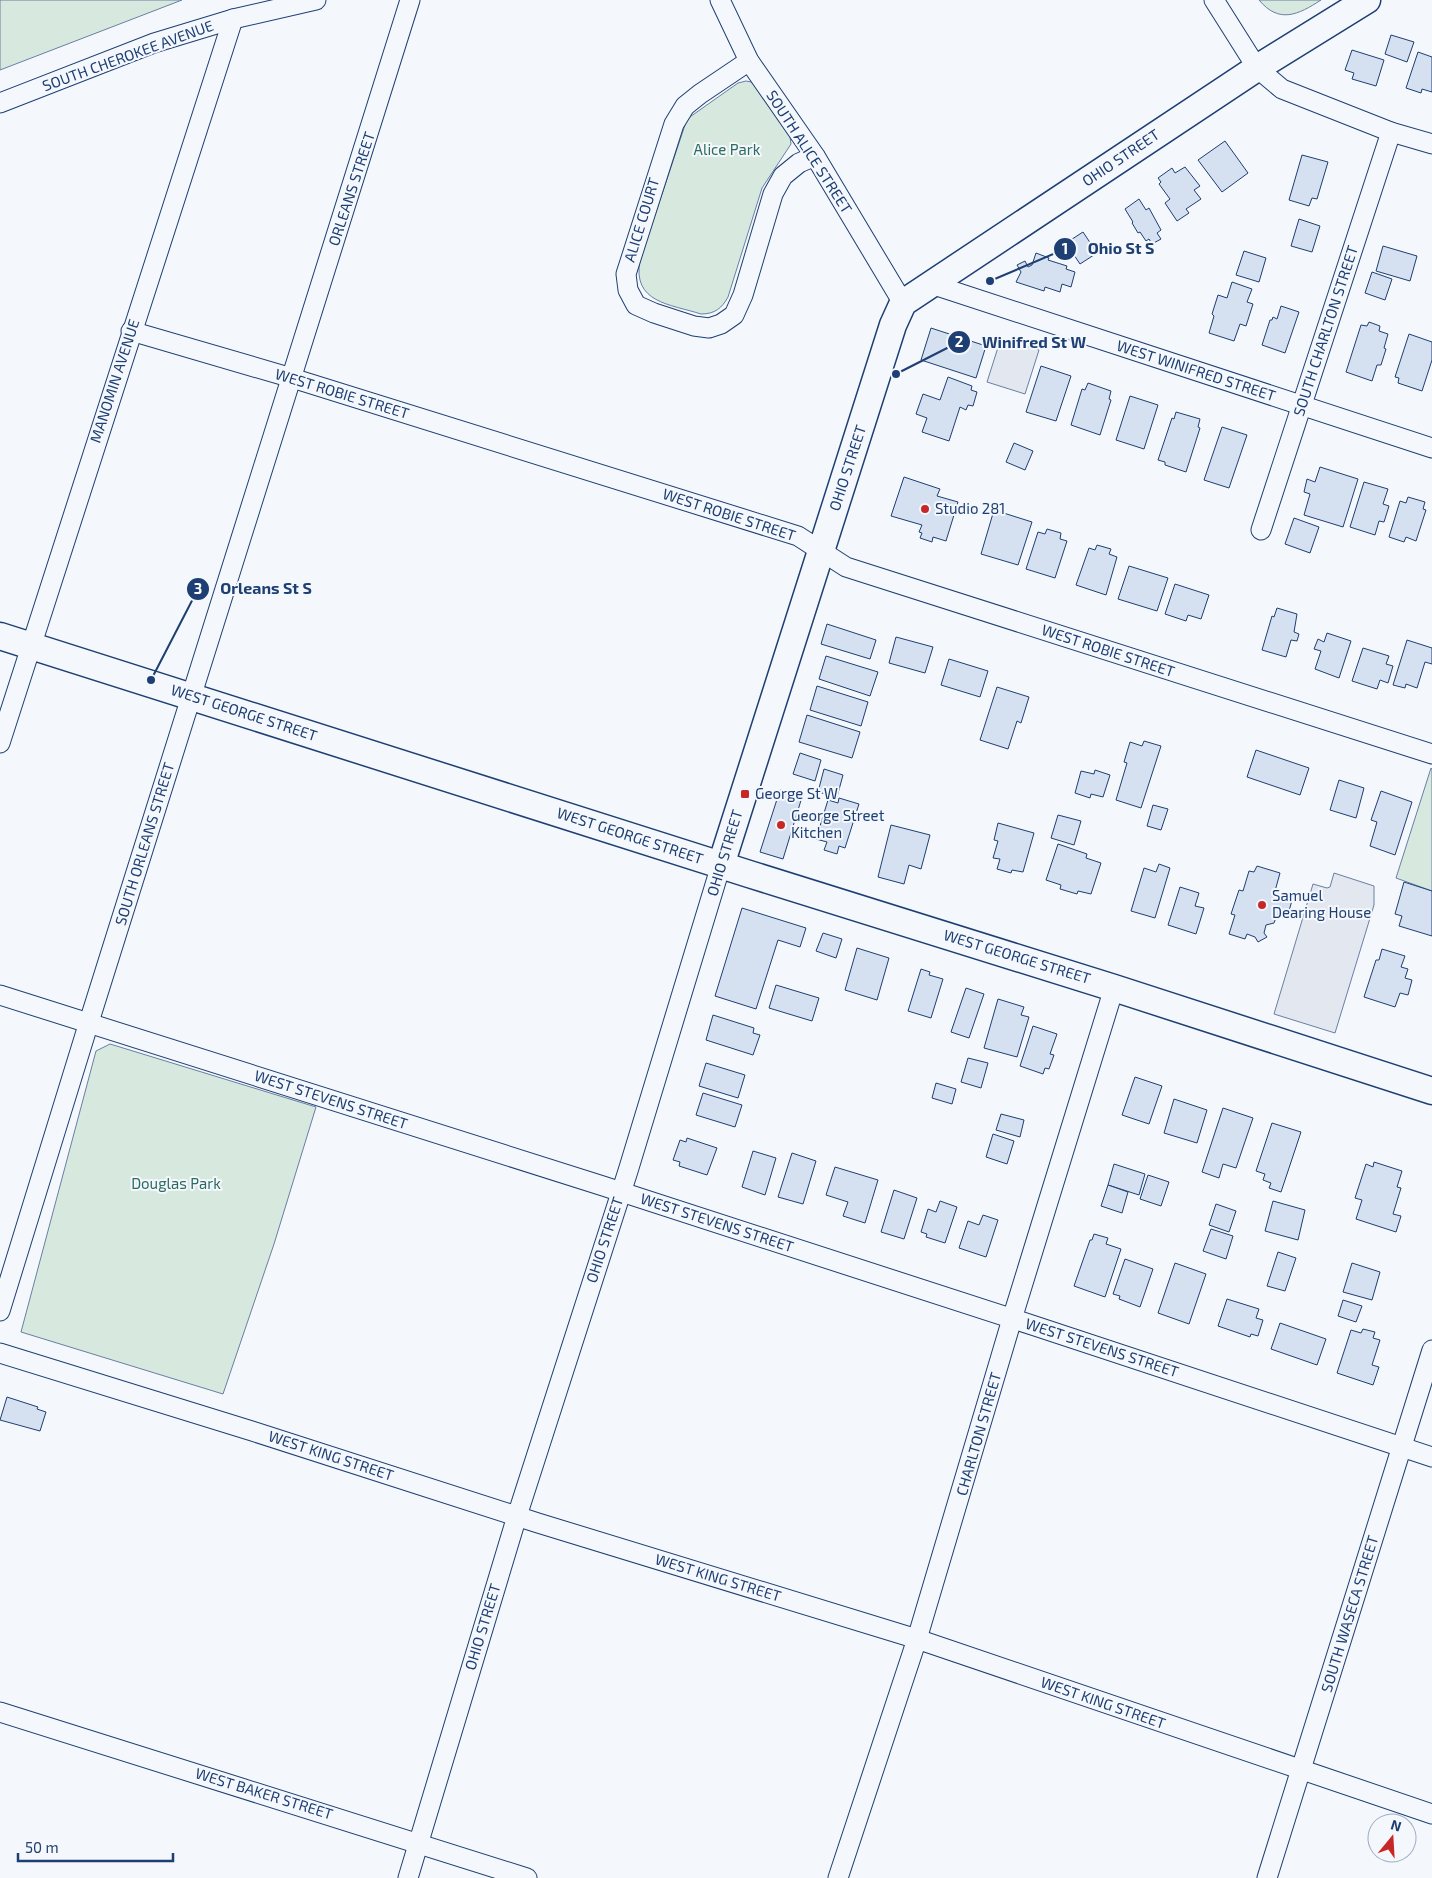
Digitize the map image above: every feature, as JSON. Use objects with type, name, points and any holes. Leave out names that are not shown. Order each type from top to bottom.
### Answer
[{"type":"street","name":"SOUTH CHEROKEE AVENUE","points":[[0,103],[154,44],[232,19],[316,0]]},
{"type":"street","name":"ORLEANS STREET","points":[[292,378],[410,0]]},
{"type":"street","name":"SOUTH ALICE STREET","points":[[720,0],[749,61],[815,156],[904,303]]},
{"type":"street","points":[[1214,0],[1258,68],[1282,89],[1391,132],[1432,144]]},
{"type":"street","name":"OHIO STREET","points":[[408,1878],[516,1516],[620,1192],[721,865],[894,326],[904,303],[1258,68],[1367,0]]},
{"type":"street","name":"MANOMIN AVENUE","points":[[0,743],[232,19]]},
{"type":"street","name":"ALICE COURT","points":[[749,61],[685,106],[674,124],[626,274],[628,290],[636,305],[694,326],[709,328],[734,315],[743,295],[774,194],[783,176],[799,163],[815,156]]},
{"type":"street","name":"SOUTH CHARLTON STREET","points":[[1261,530],[1391,132]]},
{"type":"street","name":"WEST WINIFRED STREET","points":[[931,284],[1432,448]]},
{"type":"street","name":"WEST ROBIE STREET","points":[[131,331],[292,378],[798,536],[846,567],[1432,754]]},
{"type":"street","name":"SOUTH ORLEANS STREET","points":[[0,1310],[292,378]]},
{"type":"street","name":"WEST GEORGE STREET","points":[[0,636],[1114,988],[1432,1091]]},
{"type":"street","name":"CHARLTON STREET","points":[[838,1878],[918,1639],[1012,1318],[1114,988]]},
{"type":"street","name":"WEST STEVENS STREET","points":[[0,995],[1012,1318],[1432,1457]]},
{"type":"street","name":"SOUTH WASECA STREET","points":[[1267,1878],[1432,1350]]},
{"type":"street","name":"WEST KING STREET","points":[[0,1353],[516,1516],[918,1639],[1432,1814]]},
{"type":"street","name":"WEST BAKER STREET","points":[[0,1712],[527,1878]]},
{"type":"green space","points":[[0,0],[182,0],[0,70]]},
{"type":"green space","points":[[1259,0],[1321,0],[1297,13],[1281,15],[1266,8]]},
{"type":"green space","name":"Alice Park","points":[[746,81],[756,83],[790,136],[791,144],[762,188],[728,297],[718,310],[701,314],[666,304],[648,293],[642,285],[639,274],[640,260],[687,119],[738,83]]},
{"type":"green space","points":[[1432,769],[1432,891],[1396,878]]},
{"type":"green space","name":"Douglas Park","points":[[110,1044],[316,1107],[274,1244],[223,1394],[21,1332],[96,1051]]},
{"type":"shaded area","points":[[1001,338],[1039,350],[1025,394],[987,382]]},
{"type":"shaded area","points":[[1334,873],[1374,886],[1374,905],[1335,1033],[1274,1014],[1313,884],[1327,888],[1330,887]]},
{"type":"building","points":[[1391,35],[1414,42],[1407,62],[1385,54]]},
{"type":"building","points":[[1352,50],[1384,60],[1376,86],[1352,79],[1354,73],[1345,70]]},
{"type":"building","points":[[1418,52],[1432,57],[1432,92],[1422,89],[1421,93],[1406,88]]},
{"type":"building","points":[[1225,141],[1248,173],[1222,192],[1198,160]]},
{"type":"building","points":[[1302,155],[1328,162],[1317,199],[1312,198],[1309,206],[1289,200]]},
{"type":"building","points":[[1185,167],[1200,186],[1194,190],[1201,199],[1186,209],[1189,213],[1177,221],[1165,203],[1170,199],[1159,184],[1161,182],[1158,178],[1172,168],[1175,173]]},
{"type":"building","points":[[1139,199],[1146,210],[1149,208],[1161,230],[1157,233],[1161,239],[1152,244],[1149,239],[1146,241],[1140,232],[1138,233],[1125,209]]},
{"type":"building","points":[[1299,219],[1320,226],[1312,252],[1291,246]]},
{"type":"building","points":[[1083,232],[1097,253],[1080,264],[1066,243]]},
{"type":"building","points":[[1383,246],[1417,256],[1410,281],[1376,271]]},
{"type":"building","points":[[1244,251],[1266,258],[1259,282],[1236,275]]},
{"type":"building","points":[[1036,253],[1049,258],[1048,260],[1067,266],[1066,269],[1075,272],[1071,287],[1062,284],[1060,292],[1045,287],[1044,291],[1016,282],[1021,272],[1017,265],[1025,261],[1028,267],[1032,265]]},
{"type":"building","points":[[1372,272],[1392,279],[1385,300],[1365,293]]},
{"type":"building","points":[[1232,282],[1252,289],[1247,302],[1253,304],[1246,326],[1240,324],[1234,341],[1209,333],[1218,295],[1227,298]]},
{"type":"building","points":[[1281,306],[1299,312],[1285,353],[1262,345],[1270,320],[1273,317],[1277,319]]},
{"type":"building","points":[[1369,322],[1380,326],[1379,331],[1388,334],[1381,365],[1377,365],[1372,381],[1346,372],[1361,325],[1367,326]]},
{"type":"building","points":[[931,328],[986,346],[976,378],[921,360]]},
{"type":"building","points":[[1409,334],[1432,342],[1432,360],[1422,391],[1398,383],[1399,378],[1395,377]]},
{"type":"building","points":[[1041,366],[1071,376],[1056,421],[1026,412]]},
{"type":"building","points":[[948,377],[972,386],[971,390],[977,392],[973,406],[968,405],[966,410],[960,407],[949,441],[922,432],[927,418],[916,414],[923,394],[940,400]]},
{"type":"building","points":[[1088,383],[1111,391],[1109,399],[1111,400],[1100,435],[1071,425],[1082,389],[1085,390]]},
{"type":"building","points":[[1130,396],[1158,405],[1144,449],[1116,440]]},
{"type":"building","points":[[1176,412],[1200,419],[1198,427],[1200,428],[1186,472],[1165,465],[1165,462],[1158,460],[1172,418],[1174,419]]},
{"type":"building","points":[[1222,427],[1247,435],[1229,488],[1204,480]]},
{"type":"building","points":[[1014,443],[1033,451],[1025,470],[1006,462]]},
{"type":"building","points":[[1320,467],[1358,479],[1343,527],[1304,515],[1310,494],[1304,492],[1307,479],[1315,482]]},
{"type":"building","name":"Studio 281","points":[[904,477],[940,489],[937,496],[958,502],[946,541],[933,537],[932,542],[920,538],[922,533],[919,532],[922,525],[891,516]]},
{"type":"building","points":[[1364,482],[1388,489],[1383,504],[1389,506],[1384,522],[1379,521],[1375,535],[1350,527]]},
{"type":"building","points":[[1408,497],[1425,502],[1423,509],[1426,510],[1416,541],[1406,537],[1404,542],[1389,537],[1400,501],[1406,503]]},
{"type":"building","points":[[994,510],[1032,522],[1018,565],[981,554]]},
{"type":"building","points":[[1294,518],[1319,527],[1310,553],[1285,544]]},
{"type":"building","points":[[1047,529],[1061,533],[1060,539],[1067,541],[1055,578],[1026,569],[1038,532],[1045,534]]},
{"type":"building","points":[[1097,545],[1111,549],[1109,554],[1117,557],[1106,595],[1076,585],[1089,548],[1095,550]]},
{"type":"building","points":[[1129,566],[1168,578],[1157,611],[1118,599]]},
{"type":"building","points":[[1175,584],[1209,595],[1201,619],[1188,615],[1186,621],[1165,614]]},
{"type":"building","points":[[1277,608],[1297,614],[1294,632],[1299,634],[1297,641],[1291,640],[1286,657],[1262,650],[1272,616],[1274,617]]},
{"type":"building","points":[[827,624],[876,640],[870,659],[821,644]]},
{"type":"building","points":[[1327,633],[1351,641],[1339,678],[1315,669],[1321,651],[1314,649],[1318,639],[1324,642]]},
{"type":"building","points":[[896,637],[933,647],[925,673],[889,663]]},
{"type":"building","points":[[1407,640],[1432,648],[1432,664],[1425,662],[1417,688],[1406,684],[1405,688],[1393,685]]},
{"type":"building","points":[[1363,648],[1389,656],[1386,664],[1393,666],[1388,683],[1380,680],[1377,689],[1352,681]]},
{"type":"building","points":[[826,656],[878,672],[870,696],[819,679]]},
{"type":"building","points":[[949,659],[988,671],[980,697],[941,685]]},
{"type":"building","points":[[817,686],[868,702],[861,726],[810,710]]},
{"type":"building","points":[[997,687],[1029,697],[1021,723],[1017,721],[1008,749],[980,740]]},
{"type":"building","points":[[807,715],[860,732],[852,758],[799,742]]},
{"type":"building","points":[[1144,741],[1161,746],[1141,808],[1116,800],[1127,763],[1124,762],[1130,742],[1142,746]]},
{"type":"building","points":[[1256,750],[1309,768],[1300,795],[1247,777]]},
{"type":"building","points":[[800,753],[821,760],[815,781],[793,774]]},
{"type":"building","points":[[824,769],[843,775],[837,797],[818,792]]},
{"type":"building","points":[[1095,770],[1110,775],[1103,797],[1091,794],[1090,798],[1075,793],[1081,771],[1094,774]]},
{"type":"building","points":[[1339,780],[1364,788],[1356,818],[1330,810]]},
{"type":"building","name":"George Street Kitchen","points":[[780,790],[802,797],[783,859],[760,852]]},
{"type":"building","points":[[1381,791],[1412,802],[1395,855],[1370,846],[1377,822],[1371,820]]},
{"type":"building","points":[[839,798],[859,804],[845,848],[839,846],[837,854],[824,850],[827,842],[816,839],[828,800],[838,803]]},
{"type":"building","points":[[1153,805],[1168,809],[1161,830],[1147,826]]},
{"type":"building","points":[[1058,815],[1081,821],[1074,845],[1051,838]]},
{"type":"building","points":[[998,823],[1034,833],[1023,872],[1012,870],[1011,873],[997,869],[1000,859],[993,858],[998,841],[994,840]]},
{"type":"building","points":[[891,825],[930,835],[921,869],[909,865],[904,884],[878,877]]},
{"type":"building","points":[[1058,844],[1087,854],[1086,858],[1101,863],[1091,894],[1078,891],[1077,894],[1060,889],[1061,885],[1046,880]]},
{"type":"building","points":[[1159,864],[1170,868],[1155,918],[1131,911],[1144,868],[1156,872]]},
{"type":"building","name":"Samuel Dearing House","points":[[1257,866],[1280,873],[1275,891],[1293,897],[1287,918],[1277,915],[1274,923],[1266,925],[1264,933],[1267,937],[1258,942],[1255,937],[1247,934],[1245,939],[1229,934],[1235,915],[1231,914],[1239,890],[1243,891],[1249,871],[1254,872]]},
{"type":"building","points":[[1404,882],[1432,891],[1432,936],[1399,926],[1402,916],[1395,914]]},
{"type":"building","points":[[1180,887],[1199,893],[1195,906],[1204,908],[1196,934],[1168,925]]},
{"type":"building","points":[[742,908],[806,928],[800,947],[778,940],[756,1009],[715,996]]},
{"type":"building","points":[[823,933],[842,939],[836,958],[816,951]]},
{"type":"building","points":[[857,948],[889,958],[877,1000],[845,990]]},
{"type":"building","points":[[1382,949],[1405,956],[1401,967],[1408,969],[1405,978],[1412,980],[1408,995],[1400,993],[1395,1007],[1364,997],[1376,960],[1379,960]]},
{"type":"building","points":[[921,969],[930,972],[929,975],[943,979],[931,1018],[908,1011]]},
{"type":"building","points":[[776,985],[819,998],[812,1021],[769,1008]]},
{"type":"building","points":[[966,988],[984,994],[969,1038],[951,1032]]},
{"type":"building","points":[[998,999],[1024,1007],[1021,1015],[1029,1017],[1017,1057],[984,1048]]},
{"type":"building","points":[[713,1015],[754,1028],[753,1033],[760,1035],[753,1055],[706,1040]]},
{"type":"building","points":[[1033,1026],[1057,1034],[1050,1054],[1054,1055],[1049,1069],[1045,1068],[1043,1074],[1020,1066]]},
{"type":"building","points":[[968,1058],[988,1063],[981,1088],[961,1082]]},
{"type":"building","points":[[706,1063],[745,1075],[738,1098],[699,1086]]},
{"type":"building","points":[[1135,1077],[1162,1086],[1149,1124],[1122,1115]]},
{"type":"building","points":[[936,1083],[956,1089],[952,1104],[932,1098]]},
{"type":"building","points":[[703,1093],[742,1105],[735,1127],[696,1115]]},
{"type":"building","points":[[1174,1099],[1207,1110],[1197,1143],[1164,1133]]},
{"type":"building","points":[[1223,1108],[1253,1118],[1236,1168],[1223,1164],[1219,1178],[1202,1172]]},
{"type":"building","points":[[1001,1114],[1024,1120],[1020,1137],[996,1130]]},
{"type":"building","points":[[1272,1123],[1301,1132],[1281,1192],[1269,1188],[1271,1183],[1263,1180],[1265,1174],[1256,1171]]},
{"type":"building","points":[[993,1134],[1014,1141],[1007,1164],[986,1157]]},
{"type":"building","points":[[687,1138],[717,1148],[707,1175],[679,1166],[680,1162],[673,1160],[680,1140],[686,1142]]},
{"type":"building","points":[[753,1151],[776,1158],[765,1195],[742,1187]]},
{"type":"building","points":[[792,1153],[816,1161],[803,1204],[778,1197]]},
{"type":"building","points":[[1374,1162],[1402,1171],[1397,1187],[1401,1188],[1393,1214],[1401,1216],[1396,1232],[1356,1219],[1362,1200],[1355,1198],[1366,1164],[1373,1167]]},
{"type":"building","points":[[1114,1164],[1145,1174],[1139,1195],[1108,1185]]},
{"type":"building","points":[[835,1167],[878,1180],[865,1223],[843,1216],[848,1202],[826,1195]]},
{"type":"building","points":[[1148,1175],[1169,1182],[1161,1206],[1140,1199]]},
{"type":"building","points":[[1108,1185],[1128,1192],[1122,1213],[1101,1206]]},
{"type":"building","points":[[894,1190],[917,1198],[904,1239],[881,1232]]},
{"type":"building","points":[[940,1201],[957,1207],[945,1243],[926,1237],[927,1234],[921,1232],[928,1209],[936,1212]]},
{"type":"building","points":[[1273,1201],[1305,1210],[1298,1240],[1265,1231]]},
{"type":"building","points":[[1216,1204],[1236,1211],[1229,1232],[1209,1225]]},
{"type":"building","points":[[983,1215],[998,1220],[986,1257],[959,1248],[968,1221],[979,1225]]},
{"type":"building","points":[[1211,1229],[1233,1236],[1226,1259],[1203,1251]]},
{"type":"building","points":[[1094,1234],[1108,1238],[1106,1244],[1121,1249],[1105,1297],[1074,1286],[1090,1240],[1092,1240]]},
{"type":"building","points":[[1278,1252],[1296,1258],[1285,1291],[1267,1286]]},
{"type":"building","points":[[1125,1259],[1153,1269],[1140,1307],[1119,1299],[1120,1296],[1113,1294]]},
{"type":"building","points":[[1175,1263],[1206,1274],[1189,1324],[1158,1313]]},
{"type":"building","points":[[1352,1263],[1380,1272],[1372,1300],[1343,1292]]},
{"type":"building","points":[[1227,1299],[1259,1309],[1256,1318],[1263,1320],[1258,1336],[1251,1334],[1250,1337],[1218,1326]]},
{"type":"building","points":[[1343,1300],[1362,1306],[1356,1322],[1338,1316]]},
{"type":"building","points":[[1280,1323],[1326,1339],[1317,1365],[1271,1349]]},
{"type":"building","points":[[1363,1329],[1375,1332],[1373,1338],[1380,1340],[1372,1365],[1379,1367],[1373,1385],[1337,1373],[1351,1330],[1361,1333]]},
{"type":"building","points":[[7,1397],[38,1407],[37,1409],[46,1412],[40,1431],[0,1420]]},
{"type":"place","name":"Ohio St S","points":[[990,281]]},
{"type":"place","name":"Winifred St W","points":[[896,374]]},
{"type":"place","name":"Studio 281","points":[[925,509]]},
{"type":"place","name":"Orleans St S","points":[[151,680]]},
{"type":"place","name":"George St W","points":[[745,794]]},
{"type":"place","name":"George Street Kitchen","points":[[781,825]]},
{"type":"place","name":"Samuel Dearing House","points":[[1262,905]]}]
